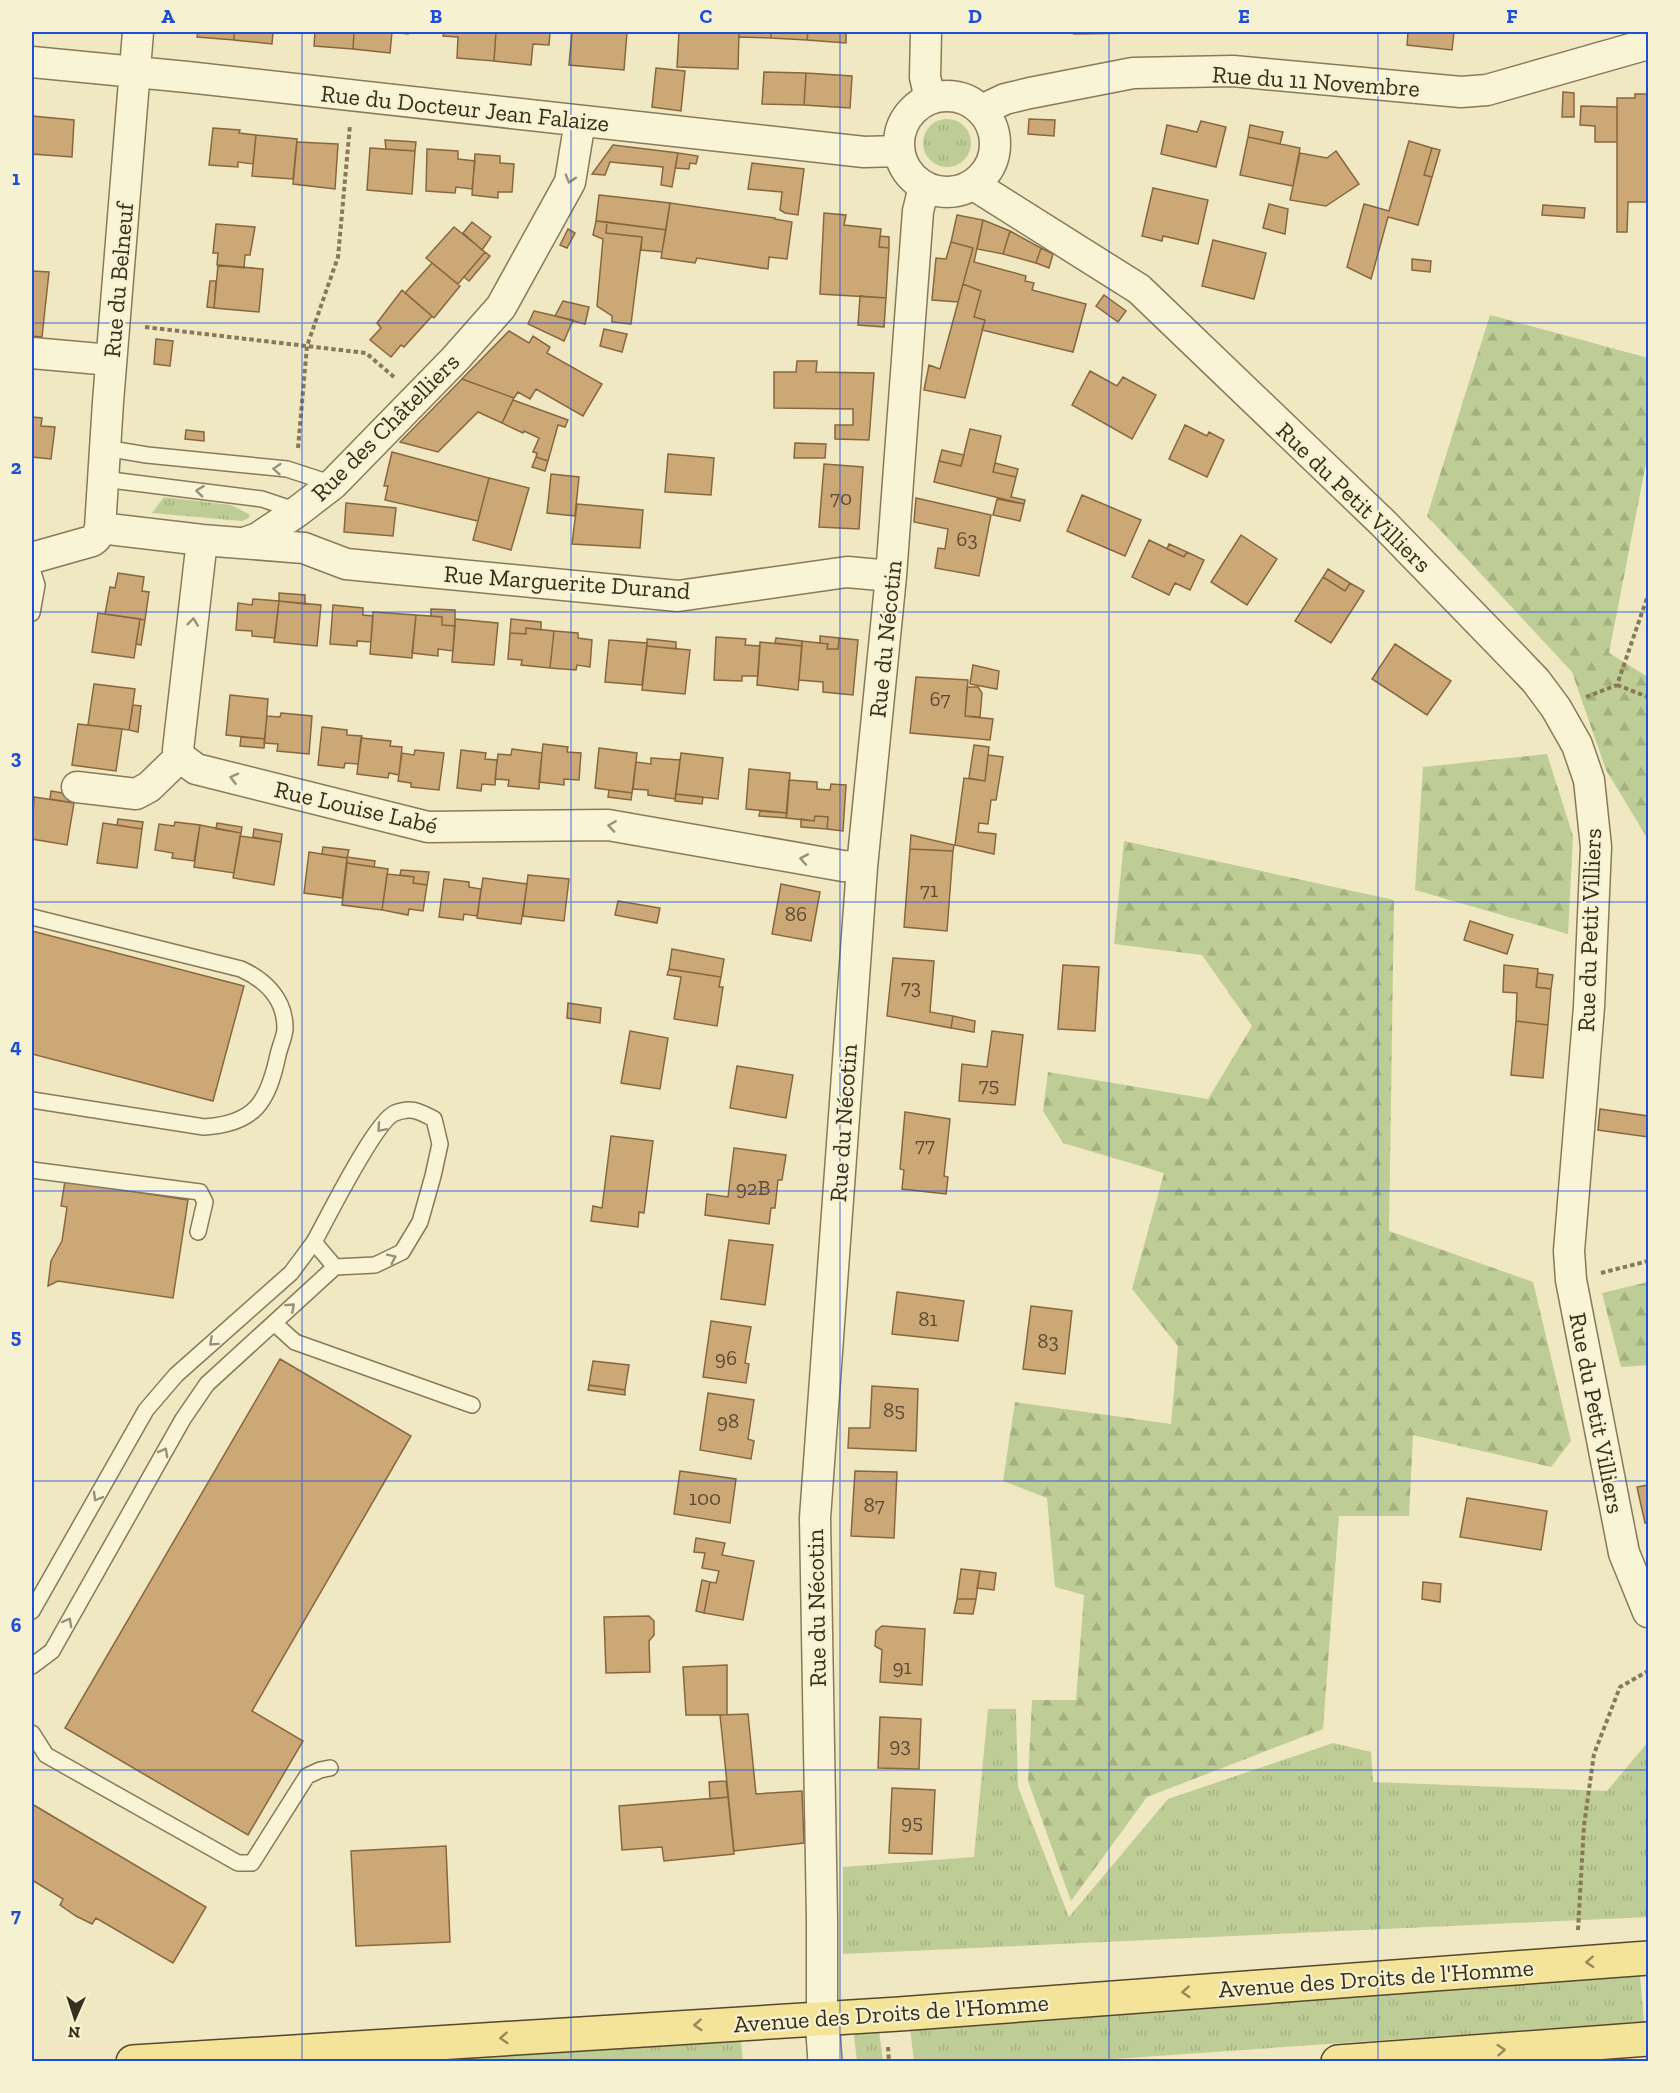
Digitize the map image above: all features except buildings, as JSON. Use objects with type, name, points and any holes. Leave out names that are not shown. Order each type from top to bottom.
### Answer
[{"type":"main road","name":"Avenue des Droits de l'Homme","points":[[133,2061],[822,2018],[1648,1958]]},
{"type":"main road","points":[[1338,2061],[1648,2039]]},
{"type":"street","name":"Rue du Belneuf","points":[[100,528],[111,360],[138,32]]},
{"type":"street","points":[[926,32],[925,77],[930,99]]},
{"type":"street","name":"Rue du 11 Novembre","points":[[982,110],[1005,99],[1132,73],[1233,72],[1461,92],[1487,90],[1648,44]]},
{"type":"street","name":"Rue du Docteur Jean Falaize","points":[[32,63],[135,72],[864,152],[899,151]]},
{"type":"street","points":[[944,96],[958,97],[982,110],[995,135],[996,150],[985,176],[974,185],[950,193],[936,192],[924,187],[912,177],[903,165],[899,151],[899,137],[909,114],[930,99],[944,96]]},
{"type":"street","name":"Rue des Châtelliers","points":[[244,543],[258,538],[298,512],[333,484],[447,368],[501,307],[570,182],[580,121]]},
{"type":"street","name":"Rue du Petit Villiers","points":[[974,185],[1139,289],[1383,523],[1514,658],[1536,681],[1556,708],[1577,745],[1589,780],[1596,847],[1589,1007],[1569,1251],[1571,1280],[1624,1553],[1648,1612]]},
{"type":"street","name":"Rue du Nécotin","points":[[825,2061],[822,2018],[815,1518],[862,867],[891,576],[918,211],[924,187]]},
{"type":"street","points":[[32,353],[111,360]]},
{"type":"street","points":[[32,558],[92,541],[96,538],[100,528],[244,543]]},
{"type":"street","points":[[77,787],[136,794],[149,787],[180,757],[178,741],[202,540]]},
{"type":"street","name":"Rue Marguerite Durand","points":[[244,543],[304,548],[346,564],[678,596],[848,572],[891,576]]},
{"type":"street","name":"Rue Louise Labé","points":[[180,757],[196,769],[428,827],[608,825],[843,866],[862,867]]},
{"type":"lane","points":[[105,448],[147,455],[287,470],[333,484]]},
{"type":"lane","points":[[103,479],[262,499],[298,512]]},
{"type":"lane","points":[[32,569],[37,585],[32,613]]},
{"type":"lane","points":[[32,917],[241,969],[257,977],[272,990],[280,1007],[285,1028],[272,1085],[261,1102],[245,1117],[225,1125],[204,1127],[32,1100]]},
{"type":"lane","points":[[32,1611],[146,1410],[176,1376],[291,1273],[314,1242],[371,1139],[393,1113],[414,1109],[434,1119],[440,1144],[433,1176],[420,1222],[402,1252],[375,1265],[335,1267],[207,1384],[183,1419],[52,1651],[32,1666]]},
{"type":"lane","points":[[32,1170],[200,1192],[205,1202],[198,1232]]},
{"type":"lane","points":[[314,1242],[335,1267]]},
{"type":"lane","points":[[274,1323],[295,1342],[472,1405]]},
{"type":"lane","points":[[32,1733],[46,1755],[238,1863],[252,1863],[308,1776],[330,1768]]},
{"type":"path","points":[[298,451],[307,346],[338,257],[351,118]]},
{"type":"path","points":[[144,327],[366,353],[401,384]]},
{"type":"path","points":[[1617,685],[1648,595]]},
{"type":"path","points":[[1556,708],[1617,685],[1648,697]]},
{"type":"path","points":[[1571,1280],[1648,1261]]},
{"type":"path","points":[[1578,1934],[1584,1825],[1594,1754],[1620,1687],[1648,1671]]},
{"type":"green space","points":[[947,119],[964,126],[971,143],[964,160],[947,167],[930,160],[923,143],[930,126]]},
{"type":"green space","points":[[1490,315],[1648,358],[1648,453],[1609,653],[1648,677],[1648,836],[1606,770],[1572,672],[1427,516]]},
{"type":"green space","points":[[164,497],[231,505],[249,514],[249,518],[242,521],[152,513]]},
{"type":"green space","points":[[1547,754],[1573,836],[1568,934],[1415,890],[1423,767]]},
{"type":"green space","points":[[1124,841],[1394,900],[1389,1231],[1533,1282],[1571,1441],[1551,1467],[1413,1435],[1409,1516],[1339,1516],[1323,1729],[1147,1797],[1071,1901],[1028,1781],[1032,1700],[1076,1700],[1084,1595],[1055,1587],[1047,1498],[1003,1481],[1015,1402],[1171,1424],[1178,1346],[1132,1289],[1164,1173],[1063,1143],[1043,1111],[1048,1072],[1208,1099],[1252,1026],[1202,955],[1114,944]]},
{"type":"green space","points":[[1648,1282],[1648,1365],[1621,1367],[1602,1293]]},
{"type":"green space","points":[[988,1709],[1016,1709],[1018,1787],[1069,1917],[1168,1799],[1333,1743],[1371,1752],[1373,1782],[1607,1791],[1648,1742],[1648,1917],[843,1954],[843,1867],[974,1857]]},
{"type":"green space","points":[[1640,1976],[1644,2022],[1070,2062],[914,2061],[910,2028]]},
{"type":"green space","points":[[859,2031],[879,2031],[883,2061],[857,2061],[854,2036]]},
{"type":"green space","points":[[741,2040],[743,2061],[409,2061]]}]
